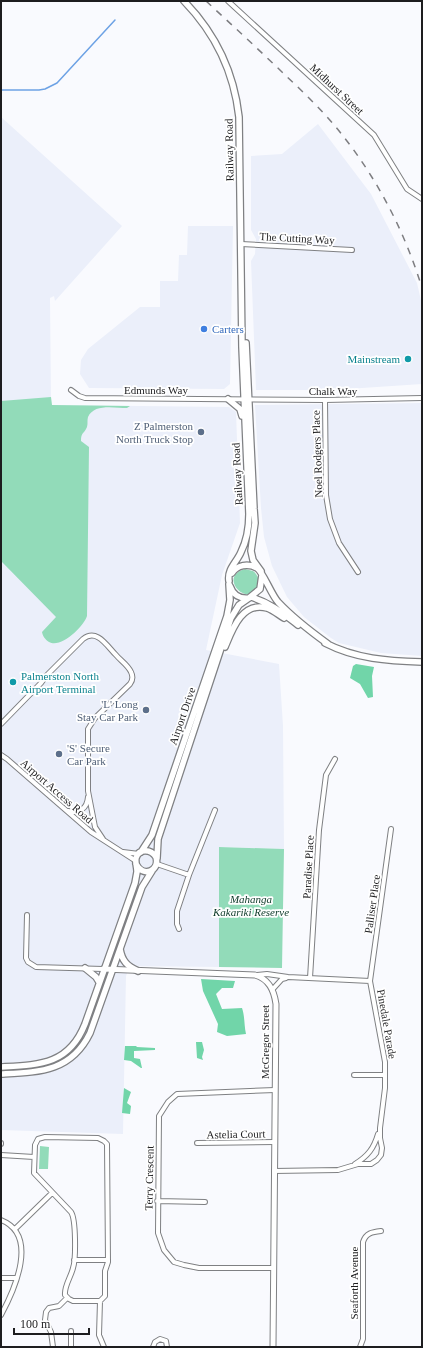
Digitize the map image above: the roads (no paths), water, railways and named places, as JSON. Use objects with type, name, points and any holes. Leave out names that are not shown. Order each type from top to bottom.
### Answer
[{"type":"main road","name":"Railway Road","points":[[184,1],[202,21],[218,45],[230,74],[237,103],[240,133],[242,313],[246,399],[255,523],[251,551],[253,560],[278,602],[301,624],[328,644]]},
{"type":"main road","points":[[228,399],[236,404],[242,414],[247,466]]},
{"type":"main road","name":"Railway Road","points":[[229,582],[228,574],[241,552],[248,529],[249,503],[246,399]]},
{"type":"main road","points":[[247,566],[256,568],[262,573],[260,588],[250,597],[238,596],[231,589],[229,582],[230,576],[236,568],[247,566]]},
{"type":"main road","name":"Airport Drive","points":[[140,853],[152,835],[227,616],[230,600],[229,582]]},
{"type":"main road","name":"Railway Road","points":[[250,597],[264,601],[273,606],[310,634],[328,644],[350,653],[372,659],[422,662]]},
{"type":"main road","name":"Airport Drive","points":[[156,864],[158,839],[233,614],[239,605],[250,597]]},
{"type":"main road","points":[[213,675],[236,622],[249,610],[267,608],[310,634]]},
{"type":"main road","points":[[1,1067],[42,1064],[57,1059],[69,1050],[78,1038],[82,1031],[136,879],[136,863],[140,853],[148,851],[154,854],[156,864],[142,886],[90,1033],[78,1051],[66,1061],[53,1068],[34,1072],[1,1074]]},
{"type":"main road","points":[[136,863],[140,870],[146,872],[150,872],[156,864]]},
{"type":"main road","points":[[120,948],[123,961],[138,971]]},
{"type":"main road","points":[[85,968],[96,977],[99,982]]},
{"type":"street","name":"Midhurst Street","points":[[228,1],[374,135],[407,189],[422,199]]},
{"type":"street","name":"The Cutting Way","points":[[241,244],[352,250]]},
{"type":"street","name":"Edmunds Way","points":[[71,390],[79,396],[85,398],[246,399]]},
{"type":"street","name":"Chalk Way","points":[[246,399],[325,400],[422,398]]},
{"type":"street","name":"Noel Rodgers Place","points":[[325,400],[326,495],[330,520],[339,543],[358,572]]},
{"type":"street","name":"Airport Access Road","points":[[1,724],[41,684],[47,675],[83,639],[90,635],[99,638],[130,669],[132,678],[130,684],[95,718],[88,728],[88,791],[95,827],[103,840]]},
{"type":"street","name":"Airport Access Road","points":[[1,755],[91,832],[123,852],[136,863]]},
{"type":"street","name":"Paradise Place","points":[[310,978],[319,830],[326,775],[335,759]]},
{"type":"street","points":[[68,811],[78,812],[84,808],[88,800],[88,791]]},
{"type":"street","points":[[180,929],[177,924],[177,911],[189,875],[215,810]]},
{"type":"street","name":"Palliser Place","points":[[370,981],[391,829]]},
{"type":"street","name":"Airport Access Road","points":[[123,852],[140,853]]},
{"type":"street","points":[[156,864],[189,875]]},
{"type":"street","points":[[27,916],[26,958],[28,962],[36,967],[255,975]]},
{"type":"street","name":"Pinedale Parade","points":[[255,975],[267,974],[288,977],[370,981],[385,1062],[385,1088],[380,1128],[382,1148],[379,1157],[371,1164],[358,1164],[338,1170],[274,1171]]},
{"type":"street","name":"McGregor Street","points":[[255,975],[262,977],[267,981],[272,990],[276,1004],[273,1347]]},
{"type":"street","points":[[272,990],[282,979],[288,977]]},
{"type":"street","points":[[354,1075],[385,1075]]},
{"type":"street","name":"Terry Crescent","points":[[274,1268],[199,1268],[184,1266],[174,1262],[164,1250],[158,1233],[158,1201],[160,1116],[168,1102],[177,1094],[275,1090]]},
{"type":"street","name":"Pinedale Parade","points":[[351,1166],[364,1158],[373,1148],[380,1128]]},
{"type":"street","points":[[67,1298],[65,1292],[73,1268],[74,1260],[74,1216],[34,1174],[35,1144],[38,1139],[42,1137],[98,1138],[106,1142],[108,1150],[108,1260],[105,1271],[105,1296],[100,1301],[99,1335],[104,1347]]},
{"type":"street","name":"Astelia Court","points":[[197,1143],[275,1142]]},
{"type":"street","points":[[1,1155],[34,1157]]},
{"type":"street","points":[[15,1229],[52,1193]]},
{"type":"street","points":[[158,1201],[205,1202]]},
{"type":"street","points":[[1,1220],[10,1224],[15,1229],[20,1240],[21,1251],[17,1278],[10,1298],[1,1315]]},
{"type":"street","name":"Seaforth Avenue","points":[[360,1347],[363,1339],[363,1242],[370,1233],[381,1231]]},
{"type":"street","points":[[74,1260],[108,1260]]},
{"type":"street","points":[[1,1278],[17,1278]]},
{"type":"street","points":[[67,1298],[76,1301],[100,1301]]},
{"type":"street","points":[[53,1347],[51,1332],[46,1320],[46,1312],[50,1308],[59,1306],[67,1298]]},
{"type":"street","points":[[71,1331],[71,1347]]},
{"type":"street","points":[[153,1347],[155,1342],[160,1339],[166,1341],[167,1347]]},
{"type":"waterway","points":[[1,90],[39,90],[45,89],[57,83],[115,20]]},
{"type":"railway","points":[[206,1],[309,98],[329,119],[349,144],[363,163],[387,203],[415,266],[422,288]]},
{"type":"place","name":"Carters","points":[[204,329]]},
{"type":"place","name":"Mainstream","points":[[408,359]]},
{"type":"place","name":"Z Palmerston North Truck Stop","points":[[201,432]]},
{"type":"place","name":"Palmerston North Airport Terminal","points":[[13,682]]},
{"type":"place","name":"'L' Long Stay Car Park","points":[[146,710]]},
{"type":"place","name":"'S' Secure Car Park","points":[[59,754]]},
{"type":"park label","name":"Mahanga Kakariki Reserve","points":[[251,905]]}]
